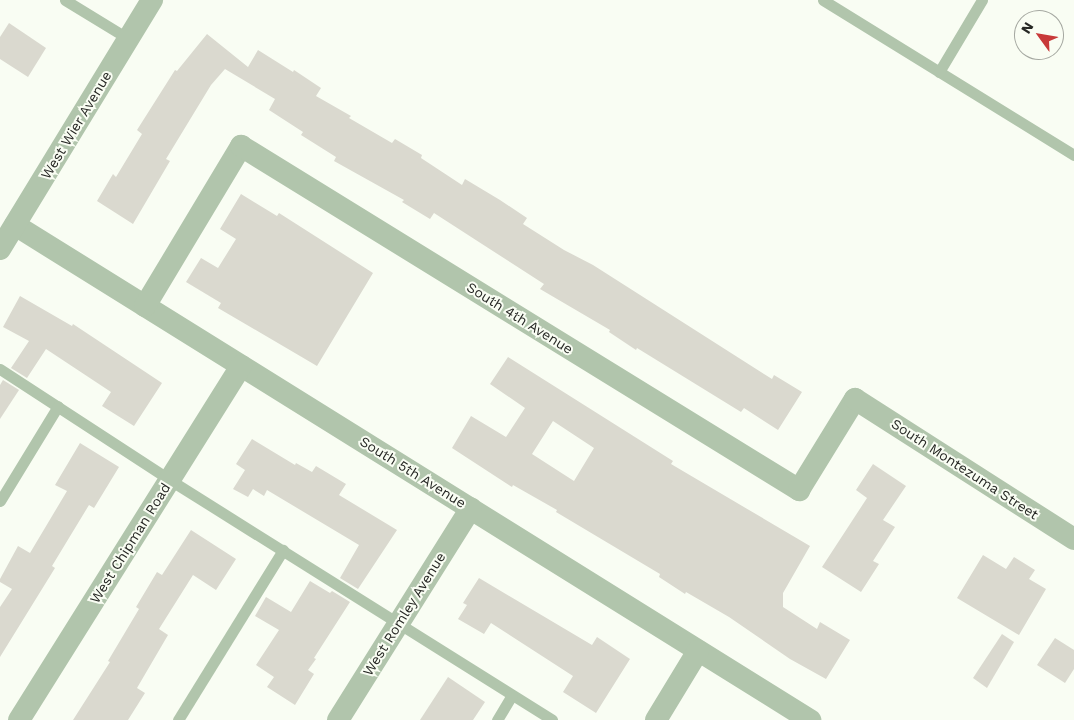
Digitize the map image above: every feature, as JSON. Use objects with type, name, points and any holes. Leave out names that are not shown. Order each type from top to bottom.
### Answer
[{"type":"street","name":"West Wier Avenue","points":[[0,249],[152,0]]},
{"type":"street","name":"South 4th Avenue","points":[[145,306],[240,146],[799,490],[855,399]]},
{"type":"street","name":"South 5th Avenue","points":[[15,225],[810,720]]},
{"type":"street","name":"West Chipman Road","points":[[19,720],[241,366]]},
{"type":"street","name":"South Montezuma Street","points":[[855,399],[1074,539]]},
{"type":"street","name":"West Romley Avenue","points":[[338,720],[471,508]]},
{"type":"street","points":[[656,720],[698,651]]},
{"type":"lane","points":[[65,0],[129,39]]},
{"type":"lane","points":[[823,0],[1074,155]]},
{"type":"lane","points":[[939,72],[982,0]]},
{"type":"lane","points":[[0,369],[170,480],[552,720]]},
{"type":"lane","points":[[0,501],[58,406]]},
{"type":"lane","points":[[178,720],[284,550]]},
{"type":"lane","points":[[497,720],[512,695]]},
{"type":"building","points":[[9,23],[46,48],[28,77],[0,59],[0,37]]},
{"type":"building","points":[[207,34],[248,67],[258,50],[293,72],[294,70],[321,88],[316,96],[351,116],[349,118],[392,143],[395,139],[422,155],[421,158],[462,185],[465,179],[500,200],[527,218],[523,224],[564,250],[593,265],[772,379],[774,375],[802,392],[778,430],[744,408],[741,412],[637,348],[636,350],[609,332],[610,330],[540,289],[544,284],[434,213],[430,219],[402,202],[404,200],[334,161],[336,157],[301,135],[303,132],[269,110],[275,99],[225,69],[211,85],[166,159],[170,161],[133,224],[97,201],[113,174],[116,177],[142,134],[137,130],[175,70],[177,71]]},
{"type":"building","points":[[241,194],[277,216],[279,213],[373,273],[317,366],[218,308],[221,303],[186,282],[201,258],[218,268],[236,239],[220,229]]},
{"type":"building","points":[[20,296],[72,326],[73,324],[162,383],[134,426],[102,406],[111,392],[46,349],[27,378],[11,368],[29,341],[3,327]]},
{"type":"building","points":[[508,357],[673,461],[671,464],[810,546],[783,593],[783,607],[817,629],[820,622],[850,640],[826,679],[790,659],[729,617],[686,592],[685,594],[659,577],[660,574],[556,512],[557,510],[513,485],[512,487],[452,448],[471,416],[506,437],[525,408],[490,384]],"holes":[[[553,421],[594,448],[574,481],[532,454]]]},
{"type":"building","points":[[3,380],[19,390],[0,419],[0,385]]},
{"type":"building","points":[[252,439],[295,465],[296,463],[312,472],[316,466],[346,484],[339,495],[397,530],[358,589],[340,578],[359,545],[267,490],[264,496],[253,489],[248,497],[233,489],[245,470],[236,464]]},
{"type":"building","points":[[80,443],[119,467],[94,508],[89,505],[52,566],[55,568],[0,657],[0,607],[12,589],[0,582],[0,579],[18,546],[30,553],[67,491],[55,485]]},
{"type":"building","points":[[873,464],[906,486],[883,520],[895,527],[873,561],[879,564],[861,592],[822,567],[867,498],[856,490]]},
{"type":"building","points":[[191,530],[236,559],[216,590],[193,575],[159,629],[168,635],[137,688],[145,693],[128,720],[73,720],[110,662],[108,661],[139,609],[136,607],[157,572],[162,575]]},
{"type":"building","points":[[983,555],[1006,569],[1014,557],[1035,570],[1029,579],[1046,589],[1019,635],[957,598]]},
{"type":"building","points":[[479,578],[592,645],[597,637],[630,659],[596,713],[563,692],[573,676],[491,623],[484,634],[458,619],[467,605],[463,603]]},
{"type":"building","points":[[310,581],[350,602],[314,658],[316,659],[308,670],[314,674],[295,705],[267,687],[274,677],[256,665],[279,630],[255,616],[266,597],[291,612]]},
{"type":"building","points":[[1002,634],[1014,642],[987,688],[973,678]]},
{"type":"building","points":[[1055,638],[1074,650],[1074,669],[1065,683],[1037,665]]},
{"type":"building","points":[[448,677],[485,702],[473,720],[420,720]]}]
